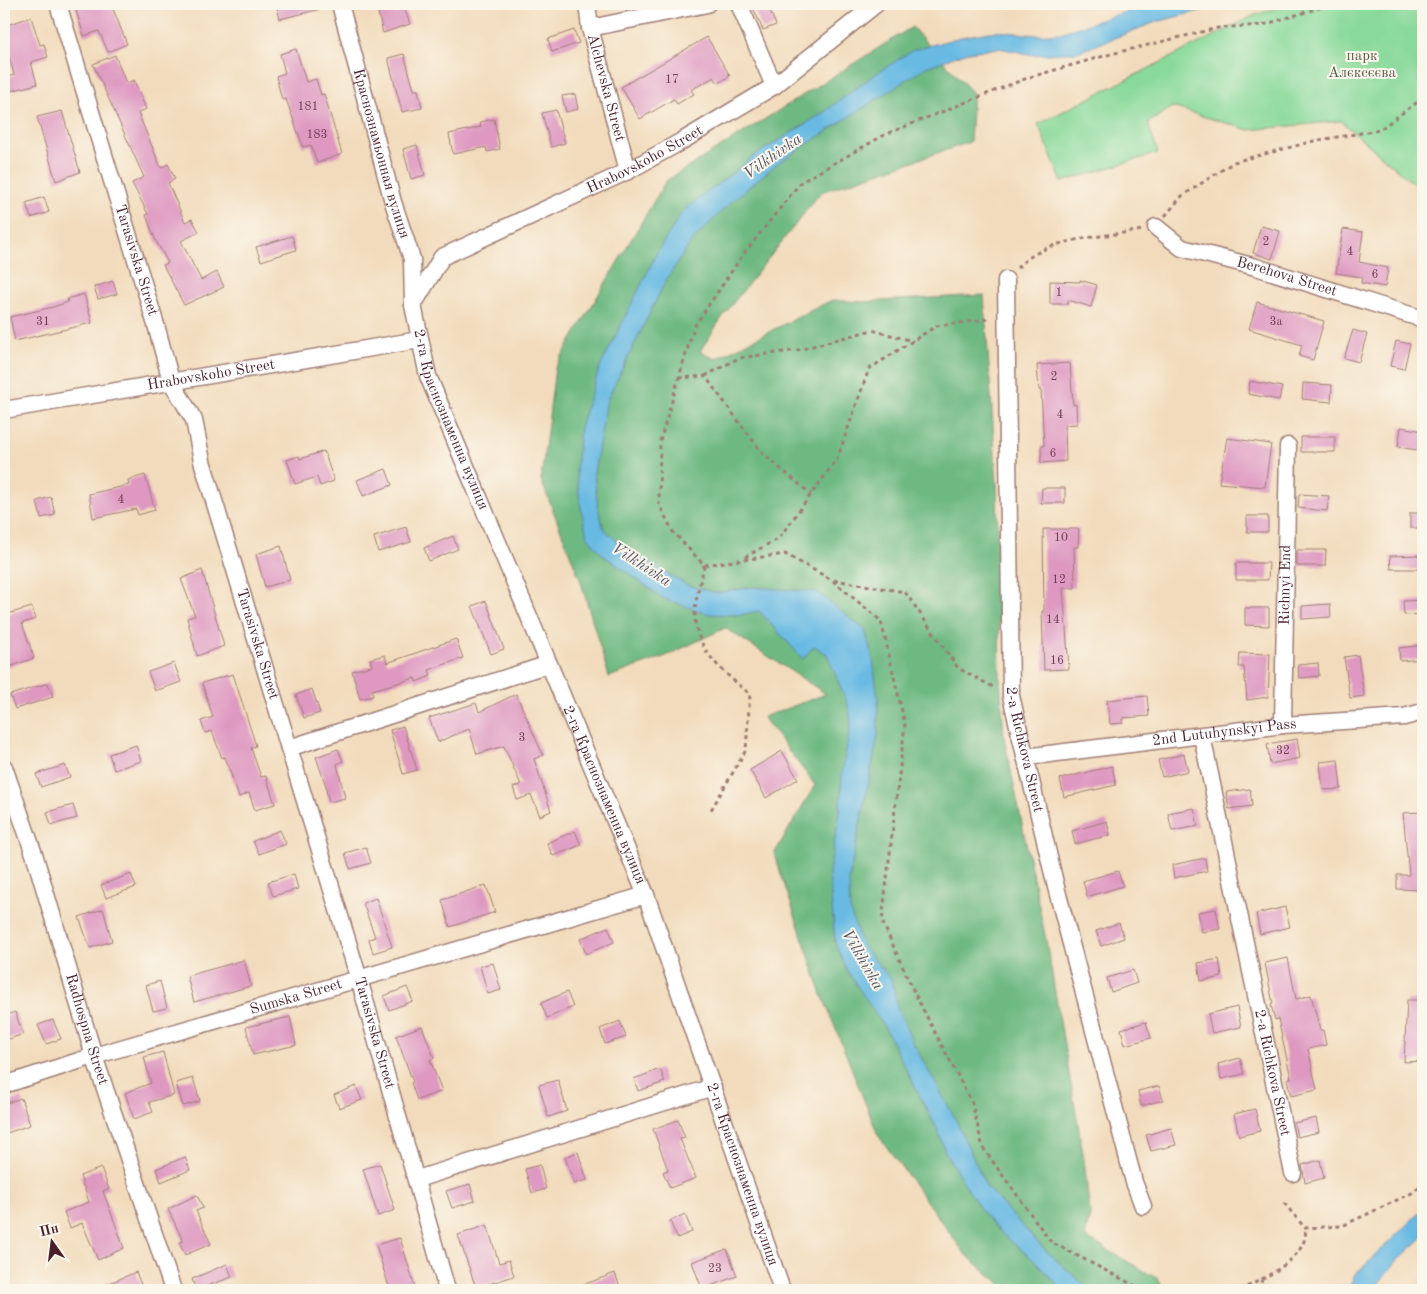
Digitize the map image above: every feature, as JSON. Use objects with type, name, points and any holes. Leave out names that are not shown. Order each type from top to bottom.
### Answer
[{"type":"street","name":"Tarasivska Street","points":[[58,4],[156,325],[171,381],[194,420],[202,462],[359,979],[447,1290]]},
{"type":"street","name":"Краснознамьонная вулиця","points":[[340,4],[393,202],[412,259],[413,305]]},
{"type":"street","name":"Alchevska Street","points":[[586,4],[590,28],[628,171]]},
{"type":"street","points":[[590,28],[707,4]]},
{"type":"street","points":[[739,4],[774,86]]},
{"type":"street","name":"Hrabovskoho Street","points":[[413,305],[442,257],[628,171],[774,86],[876,4]]},
{"type":"street","name":"Berehova Street","points":[[1156,227],[1182,248],[1256,267],[1423,319]]},
{"type":"street","name":"2-a Richkova Street","points":[[1006,280],[1011,696],[1056,888],[1134,1182],[1143,1206]]},
{"type":"street","name":"2-га Краснознаменна вулиця","points":[[413,305],[428,376],[646,895],[782,1290]]},
{"type":"street","name":"Hrabovskoho Street","points":[[4,410],[419,340]]},
{"type":"street","name":"Richnyi End","points":[[1284,725],[1288,446]]},
{"type":"street","points":[[289,748],[549,664]]},
{"type":"street","name":"2nd Lutuhynskyi Pass","points":[[1025,758],[1284,725],[1404,717],[1423,712]]},
{"type":"street","name":"2-a Richkova Street","points":[[1202,736],[1293,1173]]},
{"type":"street","name":"Radhospna Street","points":[[4,767],[35,857],[94,1056],[173,1290]]},
{"type":"street","name":"Sumska Street","points":[[4,1086],[94,1056],[646,895]]},
{"type":"street","points":[[417,1179],[713,1087]]},
{"type":"path","points":[[704,565],[673,532],[659,504],[660,441],[694,327],[742,256],[801,182],[886,134],[1027,78],[1111,54],[1218,28],[1263,25],[1332,4]]},
{"type":"path","points":[[1006,280],[1027,258],[1073,240],[1111,236],[1156,227],[1182,196],[1234,162],[1314,141],[1379,130],[1423,98]]},
{"type":"path","points":[[743,559],[779,538],[838,459],[870,368],[936,326],[992,319]]},
{"type":"path","points":[[678,378],[705,376],[739,358],[798,350],[872,330],[913,341]]},
{"type":"path","points":[[705,376],[763,454],[811,494]]},
{"type":"path","points":[[704,565],[785,554],[832,580],[880,622],[905,724],[882,921],[914,994],[972,1103],[983,1148],[1051,1242],[1143,1290]]},
{"type":"path","points":[[704,565],[695,616],[702,644],[726,674],[750,694],[746,750],[711,810]]},
{"type":"path","points":[[832,580],[905,592],[958,668],[1011,696]]},
{"type":"path","points":[[1305,1228],[1342,1226],[1412,1193],[1423,1184]]},
{"type":"path","points":[[1240,1290],[1262,1280],[1296,1256],[1306,1235],[1305,1228],[1284,1203]]},
{"type":"path","points":[[1258,1290],[1262,1280]]},
{"type":"green space","name":"парк Алєксєєва","points":[[1290,4],[1423,4],[1423,192],[1341,121],[1249,130],[1172,107],[1148,123],[1158,153],[1062,182],[1038,124],[1255,15]]},
{"type":"green space","points":[[912,27],[973,93],[970,142],[821,192],[723,316],[700,351],[715,359],[832,300],[861,302],[984,295],[997,483],[1000,678],[1004,737],[1046,940],[1084,1159],[1090,1215],[1085,1237],[1158,1279],[1165,1290],[1008,1290],[965,1254],[878,1135],[821,992],[774,854],[815,785],[763,717],[826,694],[725,628],[666,656],[609,677],[580,579],[541,480],[555,368],[666,181]]},
{"type":"water","name":"Vilkhivka","points":[[1150,4],[1227,4],[1156,22],[1078,52],[1034,55],[999,48],[968,52],[926,67],[778,163],[731,202],[691,242],[665,282],[607,400],[594,473],[598,508],[604,529],[627,550],[687,585],[717,593],[752,587],[817,592],[865,630],[873,659],[878,700],[878,735],[849,879],[850,910],[862,946],[892,980],[898,1009],[912,1041],[956,1120],[987,1188],[1044,1249],[1090,1290],[1063,1290],[1035,1261],[1002,1234],[982,1212],[945,1152],[938,1131],[885,1028],[846,969],[835,943],[829,872],[840,812],[842,773],[851,723],[849,708],[827,654],[814,646],[803,659],[759,611],[740,615],[709,614],[664,599],[603,555],[587,536],[576,470],[580,427],[599,369],[657,253],[682,212],[757,154],[820,115],[874,75],[913,50],[961,37],[996,31],[1037,35],[1060,33]]},
{"type":"water","points":[[1423,1209],[1423,1237],[1397,1261],[1373,1290],[1347,1290],[1355,1275]]},
{"type":"building","points":[[74,4],[111,4],[127,44],[108,52],[99,31],[84,36]]},
{"type":"building","points":[[276,4],[320,4],[321,9],[280,19]]},
{"type":"building","points":[[376,4],[403,4],[410,24],[383,33]]},
{"type":"building","points":[[767,4],[776,25],[763,30],[753,8]]},
{"type":"building","points":[[31,17],[40,45],[44,44],[48,57],[31,62],[37,84],[7,92],[4,78],[14,75],[4,37],[4,26]]},
{"type":"building","points":[[574,30],[579,43],[552,52],[548,39]]},
{"type":"building","points":[[707,37],[730,76],[718,83],[714,77],[691,90],[694,94],[677,104],[674,99],[640,119],[621,87]]},
{"type":"building","points":[[296,49],[306,82],[316,79],[321,95],[324,94],[342,154],[317,163],[311,145],[303,147],[286,99],[282,100],[276,76],[285,73],[280,54]]},
{"type":"building","points":[[404,54],[414,90],[418,90],[422,108],[402,112],[388,58]]},
{"type":"building","points":[[115,55],[126,83],[134,80],[146,109],[138,113],[161,168],[168,164],[175,179],[168,183],[185,222],[192,219],[199,232],[181,241],[201,280],[217,272],[224,287],[184,305],[163,265],[168,263],[155,239],[146,215],[148,214],[132,183],[144,177],[93,64]]},
{"type":"building","points":[[575,94],[578,109],[566,112],[562,96]]},
{"type":"building","points":[[556,110],[565,143],[551,147],[542,113]]},
{"type":"building","points":[[62,111],[80,172],[56,181],[37,117]]},
{"type":"building","points":[[494,119],[500,149],[487,152],[486,147],[453,154],[449,134],[481,127],[480,122]]},
{"type":"building","points":[[417,145],[425,175],[411,179],[403,149]]},
{"type":"building","points":[[44,197],[49,212],[31,218],[26,203]]},
{"type":"building","points":[[1261,226],[1280,231],[1272,259],[1253,253]]},
{"type":"building","points":[[1343,229],[1363,232],[1359,262],[1388,268],[1385,287],[1361,283],[1362,277],[1336,273]]},
{"type":"building","points":[[292,236],[296,250],[261,261],[256,247]]},
{"type":"building","points":[[1080,280],[1097,285],[1091,307],[1068,300],[1068,304],[1050,304],[1050,281],[1080,282]]},
{"type":"building","points":[[113,281],[117,294],[98,299],[94,287]]},
{"type":"building","points":[[84,294],[92,323],[15,341],[10,317],[53,307],[68,302],[67,299]]},
{"type":"building","points":[[1257,302],[1324,321],[1313,360],[1299,356],[1302,345],[1249,329]]},
{"type":"building","points":[[1353,330],[1367,334],[1359,362],[1344,358]]},
{"type":"building","points":[[1396,341],[1410,344],[1404,369],[1390,366]]},
{"type":"building","points":[[1070,363],[1073,405],[1076,404],[1077,424],[1065,425],[1066,461],[1041,463],[1041,446],[1044,446],[1041,390],[1039,390],[1037,365]]},
{"type":"building","points":[[1250,381],[1282,387],[1279,400],[1248,394]]},
{"type":"building","points":[[1303,383],[1332,385],[1331,402],[1302,399]]},
{"type":"building","points":[[1401,427],[1423,431],[1423,451],[1398,447]]},
{"type":"building","points":[[1301,437],[1335,437],[1335,452],[1301,452]]},
{"type":"building","points":[[1227,438],[1271,444],[1265,487],[1219,483]]},
{"type":"building","points":[[324,451],[334,481],[320,486],[317,477],[295,484],[287,460],[299,456],[300,459]]},
{"type":"building","points":[[386,469],[392,485],[363,496],[357,480]]},
{"type":"building","points":[[145,475],[155,510],[138,515],[136,509],[93,518],[89,494],[129,485],[128,480]]},
{"type":"building","points":[[1042,488],[1065,488],[1065,503],[1041,503]]},
{"type":"building","points":[[1299,494],[1329,496],[1327,511],[1298,508]]},
{"type":"building","points":[[51,497],[55,515],[41,518],[37,501]]},
{"type":"building","points":[[1410,513],[1423,513],[1423,528],[1410,528]]},
{"type":"building","points":[[1247,516],[1268,516],[1268,532],[1247,532]]},
{"type":"building","points":[[406,527],[411,542],[378,552],[374,537]]},
{"type":"building","points":[[1043,529],[1079,529],[1078,547],[1074,547],[1075,588],[1063,588],[1069,669],[1044,670],[1042,611],[1044,611]]},
{"type":"building","points":[[453,536],[458,549],[429,561],[424,548]]},
{"type":"building","points":[[281,546],[290,580],[265,587],[256,554]]},
{"type":"building","points":[[1297,550],[1326,550],[1325,566],[1297,566]]},
{"type":"building","points":[[1423,555],[1423,569],[1391,569],[1390,556]]},
{"type":"building","points":[[1236,563],[1269,563],[1268,580],[1236,580]]},
{"type":"building","points":[[202,570],[224,646],[197,656],[187,618],[195,616],[181,579]]},
{"type":"building","points":[[1423,600],[1423,614],[1404,615],[1403,601]]},
{"type":"building","points":[[486,601],[504,649],[491,654],[472,606]]},
{"type":"building","points":[[1330,604],[1331,617],[1302,619],[1302,606]]},
{"type":"building","points":[[32,607],[36,619],[22,623],[34,658],[4,669],[4,615]]},
{"type":"building","points":[[1245,608],[1269,608],[1269,626],[1245,625]]},
{"type":"building","points":[[456,639],[463,658],[429,670],[431,676],[416,682],[415,678],[372,690],[373,696],[360,699],[352,671],[372,666],[370,659],[385,655],[387,663]]},
{"type":"building","points":[[1423,645],[1423,659],[1400,661],[1399,648]]},
{"type":"building","points":[[1240,653],[1270,654],[1268,697],[1247,700],[1244,667],[1239,667]]},
{"type":"building","points":[[1358,655],[1364,696],[1350,698],[1344,657]]},
{"type":"building","points":[[174,663],[181,682],[155,691],[148,672]]},
{"type":"building","points":[[1318,663],[1319,676],[1299,678],[1298,665]]},
{"type":"building","points":[[233,674],[256,746],[251,748],[261,777],[266,776],[275,804],[255,810],[249,793],[239,797],[225,757],[222,758],[212,731],[205,733],[201,721],[213,717],[202,683]]},
{"type":"building","points":[[48,683],[53,697],[15,709],[10,695]]},
{"type":"building","points":[[312,689],[320,713],[304,718],[296,695]]},
{"type":"building","points":[[516,694],[543,755],[534,759],[551,811],[540,816],[531,795],[517,800],[513,787],[521,785],[504,746],[477,754],[469,729],[438,742],[429,718],[476,703],[479,712]]},
{"type":"building","points":[[1147,696],[1149,716],[1123,718],[1123,723],[1110,724],[1107,700]]},
{"type":"building","points":[[403,726],[417,770],[403,774],[390,730]]},
{"type":"building","points":[[1297,739],[1300,758],[1270,764],[1267,744]]},
{"type":"building","points":[[136,745],[141,761],[114,770],[109,754]]},
{"type":"building","points":[[338,749],[343,761],[337,764],[345,798],[329,802],[327,789],[316,757]]},
{"type":"building","points":[[782,751],[798,779],[766,798],[750,770]]},
{"type":"building","points":[[1184,754],[1188,771],[1162,777],[1158,760]]},
{"type":"building","points":[[1338,760],[1341,789],[1323,790],[1320,762]]},
{"type":"building","points":[[65,765],[70,777],[41,787],[36,774]]},
{"type":"building","points":[[1112,766],[1116,785],[1064,797],[1060,779]]},
{"type":"building","points":[[1250,789],[1252,806],[1229,809],[1226,792]]},
{"type":"building","points":[[73,805],[77,818],[51,825],[47,812]]},
{"type":"building","points":[[1194,808],[1198,826],[1172,831],[1168,813]]},
{"type":"building","points":[[1423,812],[1423,890],[1397,889],[1397,875],[1409,875],[1403,813]]},
{"type":"building","points":[[1107,821],[1110,835],[1075,844],[1072,831]]},
{"type":"building","points":[[280,830],[286,844],[259,854],[253,841]]},
{"type":"building","points":[[575,831],[581,845],[553,856],[547,843]]},
{"type":"building","points":[[366,847],[371,863],[350,869],[345,853]]},
{"type":"building","points":[[1205,858],[1207,871],[1174,878],[1172,865]]},
{"type":"building","points":[[1118,871],[1123,886],[1087,897],[1083,881]]},
{"type":"building","points":[[131,874],[136,887],[106,898],[101,885]]},
{"type":"building","points":[[294,874],[298,889],[273,896],[268,882]]},
{"type":"building","points":[[486,885],[495,912],[450,927],[442,900]]},
{"type":"building","points":[[376,898],[392,947],[373,953],[369,939],[375,937],[363,903]]},
{"type":"building","points":[[1285,907],[1290,927],[1260,934],[1256,914]]},
{"type":"building","points":[[103,909],[112,941],[90,948],[79,917]]},
{"type":"building","points":[[1216,909],[1220,929],[1202,932],[1198,912]]},
{"type":"building","points":[[1119,923],[1124,938],[1101,946],[1096,931]]},
{"type":"building","points":[[608,927],[614,942],[586,954],[580,939]]},
{"type":"building","points":[[1288,958],[1296,999],[1311,995],[1326,1045],[1308,1049],[1317,1090],[1291,1096],[1287,1079],[1291,1078],[1278,1019],[1275,1020],[1271,1005],[1273,1004],[1265,963]]},
{"type":"building","points":[[1219,959],[1222,977],[1201,981],[1198,963]]},
{"type":"building","points":[[244,960],[251,986],[194,1002],[187,976]]},
{"type":"building","points":[[493,963],[501,990],[488,994],[480,966]]},
{"type":"building","points":[[1133,970],[1137,983],[1111,992],[1107,978]]},
{"type":"building","points":[[160,981],[167,1008],[153,1011],[146,985]]},
{"type":"building","points":[[407,987],[413,1001],[389,1010],[384,996]]},
{"type":"building","points":[[567,992],[573,1007],[547,1018],[541,1003]]},
{"type":"building","points":[[1407,1000],[1423,1000],[1423,1061],[1404,1062]]},
{"type":"building","points":[[1237,1007],[1241,1027],[1212,1033],[1208,1014]]},
{"type":"building","points":[[15,1012],[23,1034],[4,1041],[4,1016]]},
{"type":"building","points":[[290,1017],[296,1045],[253,1055],[246,1027]]},
{"type":"building","points":[[53,1020],[61,1039],[46,1044],[38,1025]]},
{"type":"building","points":[[620,1021],[626,1037],[605,1044],[600,1029]]},
{"type":"building","points":[[1146,1022],[1151,1038],[1125,1045],[1121,1029]]},
{"type":"building","points":[[422,1026],[434,1058],[430,1060],[442,1091],[417,1100],[411,1083],[413,1082],[396,1036]]},
{"type":"building","points":[[163,1052],[174,1095],[149,1102],[153,1112],[134,1119],[125,1093],[151,1083],[144,1057]]},
{"type":"building","points":[[1240,1058],[1244,1074],[1221,1079],[1218,1064]]},
{"type":"building","points":[[660,1069],[665,1082],[638,1091],[634,1079]]},
{"type":"building","points":[[193,1078],[200,1101],[183,1106],[176,1083]]},
{"type":"building","points":[[558,1080],[567,1111],[548,1117],[539,1085]]},
{"type":"building","points":[[356,1086],[362,1100],[339,1108],[334,1095]]},
{"type":"building","points":[[1159,1086],[1163,1100],[1141,1106],[1138,1091]]},
{"type":"building","points":[[21,1098],[30,1125],[4,1134],[4,1104]]},
{"type":"building","points":[[1255,1109],[1260,1131],[1239,1136],[1234,1114]]},
{"type":"building","points":[[1316,1118],[1319,1132],[1297,1137],[1294,1123]]},
{"type":"building","points":[[678,1120],[685,1138],[680,1139],[696,1178],[670,1188],[663,1172],[668,1170],[653,1129]]},
{"type":"building","points":[[1171,1128],[1176,1145],[1151,1151],[1146,1135]]},
{"type":"building","points":[[578,1152],[587,1180],[574,1184],[565,1157]]},
{"type":"building","points":[[185,1157],[190,1170],[161,1182],[156,1169]]},
{"type":"building","points":[[1320,1160],[1324,1178],[1305,1183],[1302,1165]]},
{"type":"building","points":[[380,1164],[395,1210],[378,1216],[363,1169]]},
{"type":"building","points":[[540,1165],[546,1189],[532,1193],[525,1169]]},
{"type":"building","points":[[101,1168],[109,1189],[103,1191],[124,1248],[98,1260],[82,1223],[70,1228],[64,1212],[89,1202],[80,1176]]},
{"type":"building","points":[[470,1184],[475,1201],[452,1208],[446,1191]]},
{"type":"building","points":[[197,1195],[203,1208],[196,1211],[211,1244],[185,1255],[179,1242],[183,1241],[168,1209]]},
{"type":"building","points":[[685,1214],[692,1232],[677,1238],[670,1221]]},
{"type":"building","points":[[487,1225],[499,1263],[509,1260],[514,1276],[476,1288],[458,1235]]},
{"type":"building","points":[[400,1238],[416,1290],[390,1290],[376,1245]]},
{"type":"building","points":[[727,1249],[737,1276],[702,1289],[692,1262]]},
{"type":"building","points":[[227,1264],[232,1277],[196,1290],[192,1279]]},
{"type":"building","points":[[136,1272],[142,1287],[133,1290],[93,1290]]},
{"type":"building","points":[[615,1273],[621,1290],[572,1290],[572,1289]]}]
